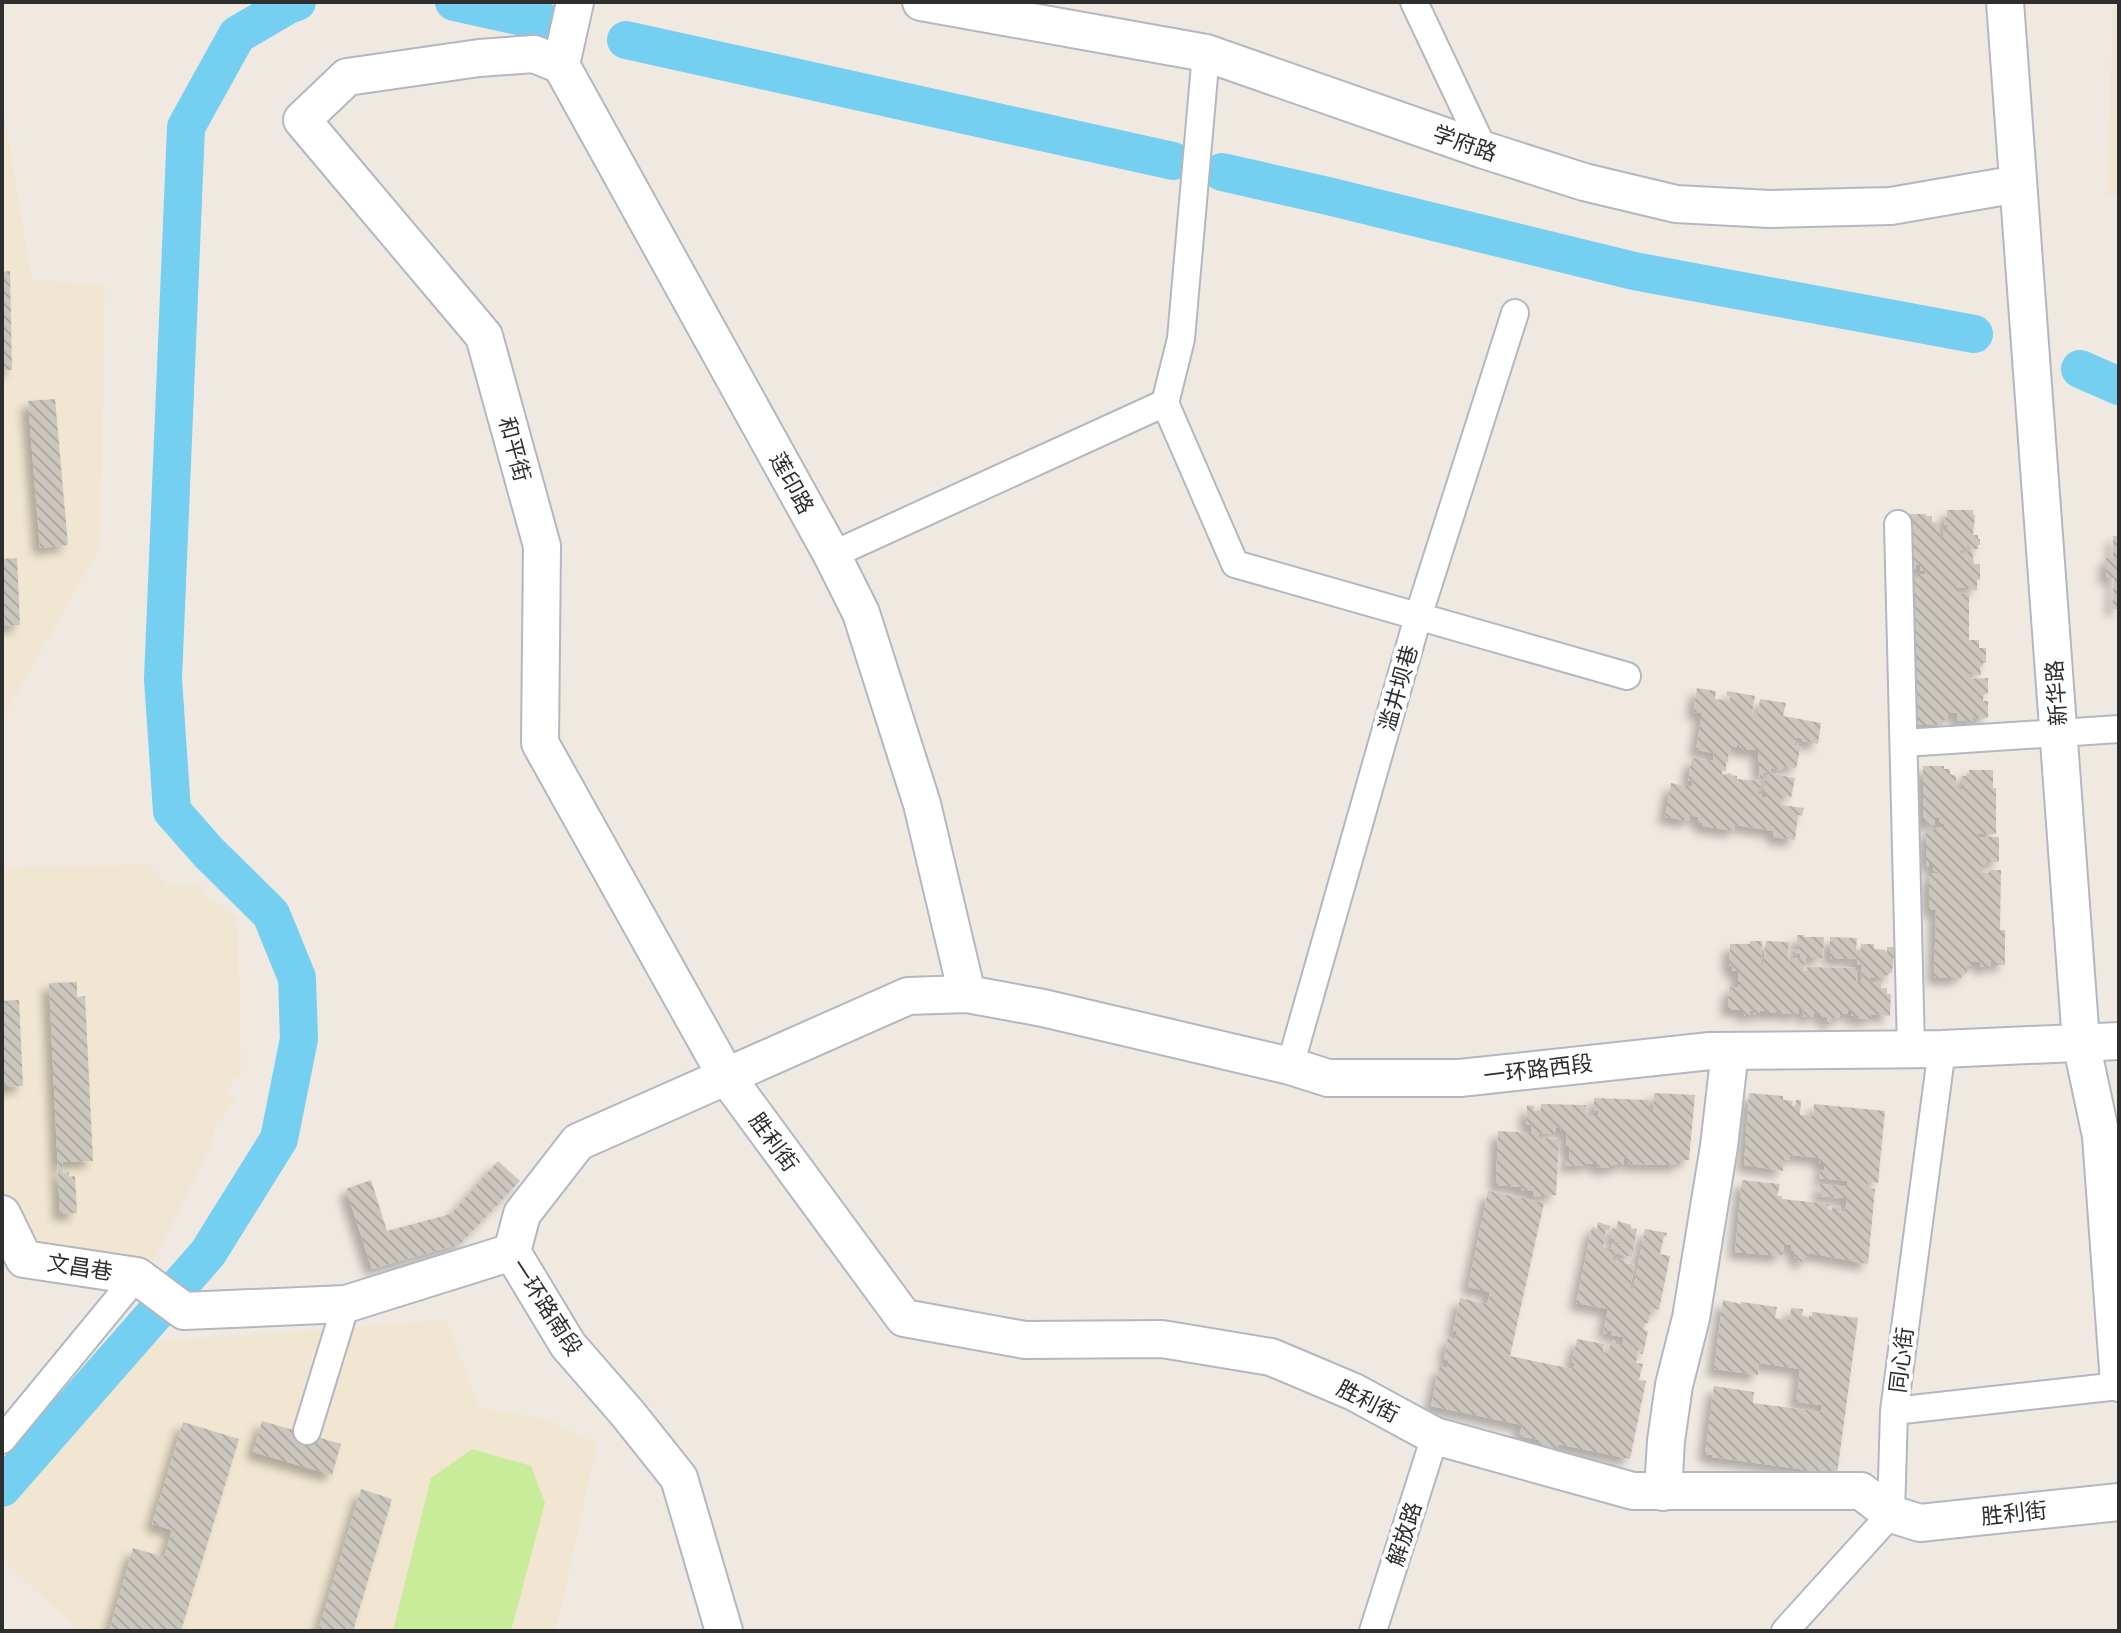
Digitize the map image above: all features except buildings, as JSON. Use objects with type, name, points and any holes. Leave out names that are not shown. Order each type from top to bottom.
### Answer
[{"type":"street","points":[[561,65],[575,2]]},
{"type":"street","name":"学府路","points":[[921,2],[1206,53],[1484,150],[1584,182],[1676,204],[1770,209],[1891,206],[2018,184]]},
{"type":"street","points":[[1414,2],[1484,150]]},
{"type":"street","name":"新华路","points":[[2005,2],[2081,1042],[2110,1136],[2119,1384]]},
{"type":"street","points":[[1206,53],[1181,339],[1165,403],[1235,564],[1627,676]]},
{"type":"street","name":"和平街","points":[[561,65],[534,54],[479,58],[347,77],[302,120],[484,336],[542,546],[540,743],[726,1076]]},
{"type":"street","name":"莲印路","points":[[561,65],[832,555],[861,613],[922,804],[967,994]]},
{"type":"street","name":"滥井坝巷","points":[[1290,1066],[1418,617],[1515,313]]},
{"type":"street","points":[[832,555],[1165,403]]},
{"type":"street","name":"同心街","points":[[1891,1514],[1894,1411],[1926,1050],[1904,743],[1898,524]]},
{"type":"street","points":[[1904,743],[2119,729]]},
{"type":"street","name":"一环路南段","points":[[724,1631],[679,1478],[568,1345],[512,1252],[522,1214],[578,1142],[908,996],[967,994]]},
{"type":"street","name":"一环路西段","points":[[967,994],[1043,1008],[1290,1066],[1328,1078],[1460,1078],[1730,1051],[1926,1050],[2119,1041]]},
{"type":"street","points":[[1663,1492],[1674,1385],[1694,1302],[1719,1146],[1730,1051]]},
{"type":"street","name":"胜利街","points":[[726,1076],[904,1318],[1025,1340],[1162,1339],[1271,1357],[1354,1392],[1435,1436],[1633,1491],[1861,1491],[1891,1514],[1920,1523],[2119,1502]]},
{"type":"street","name":"文昌巷","points":[[2,1214],[13,1264],[137,1276]]},
{"type":"street","points":[[2,1440],[137,1276],[184,1311],[346,1304],[512,1252]]},
{"type":"street","points":[[307,1431],[346,1304]]},
{"type":"street","points":[[1894,1411],[2119,1384]]},
{"type":"street","name":"解放路","points":[[1373,1631],[1435,1436]]},
{"type":"street","points":[[1785,1631],[1891,1514]]},
{"type":"shaded area","points":[[2113,2],[2119,2],[2119,197],[2107,195]]},
{"type":"shaded area","points":[[2,102],[32,280],[105,285],[100,547],[2,719]]},
{"type":"shaded area","points":[[150,865],[168,886],[202,885],[203,894],[237,917],[241,1066],[240,1078],[232,1078],[229,1086],[228,1095],[235,1096],[235,1100],[213,1129],[214,1139],[152,1263],[31,1244],[2,1188],[2,867]]},
{"type":"shaded area","points":[[446,1320],[480,1408],[544,1418],[597,1443],[556,1631],[74,1631],[75,1627],[2,1559],[2,1505],[148,1342]]},
{"type":"green space","points":[[472,1449],[531,1466],[545,1503],[511,1631],[393,1631],[431,1478]]},
{"type":"waterway","points":[[2,1488],[208,1253],[279,1139],[299,1039],[297,978],[271,914],[209,853],[172,811],[163,679],[186,127],[237,35],[297,2]]},
{"type":"waterway","points":[[454,2],[545,22]]},
{"type":"waterway","points":[[626,40],[1173,161]]},
{"type":"waterway","points":[[1222,172],[1634,271],[1974,334]]},
{"type":"waterway","points":[[2080,369],[2119,386]]}]
